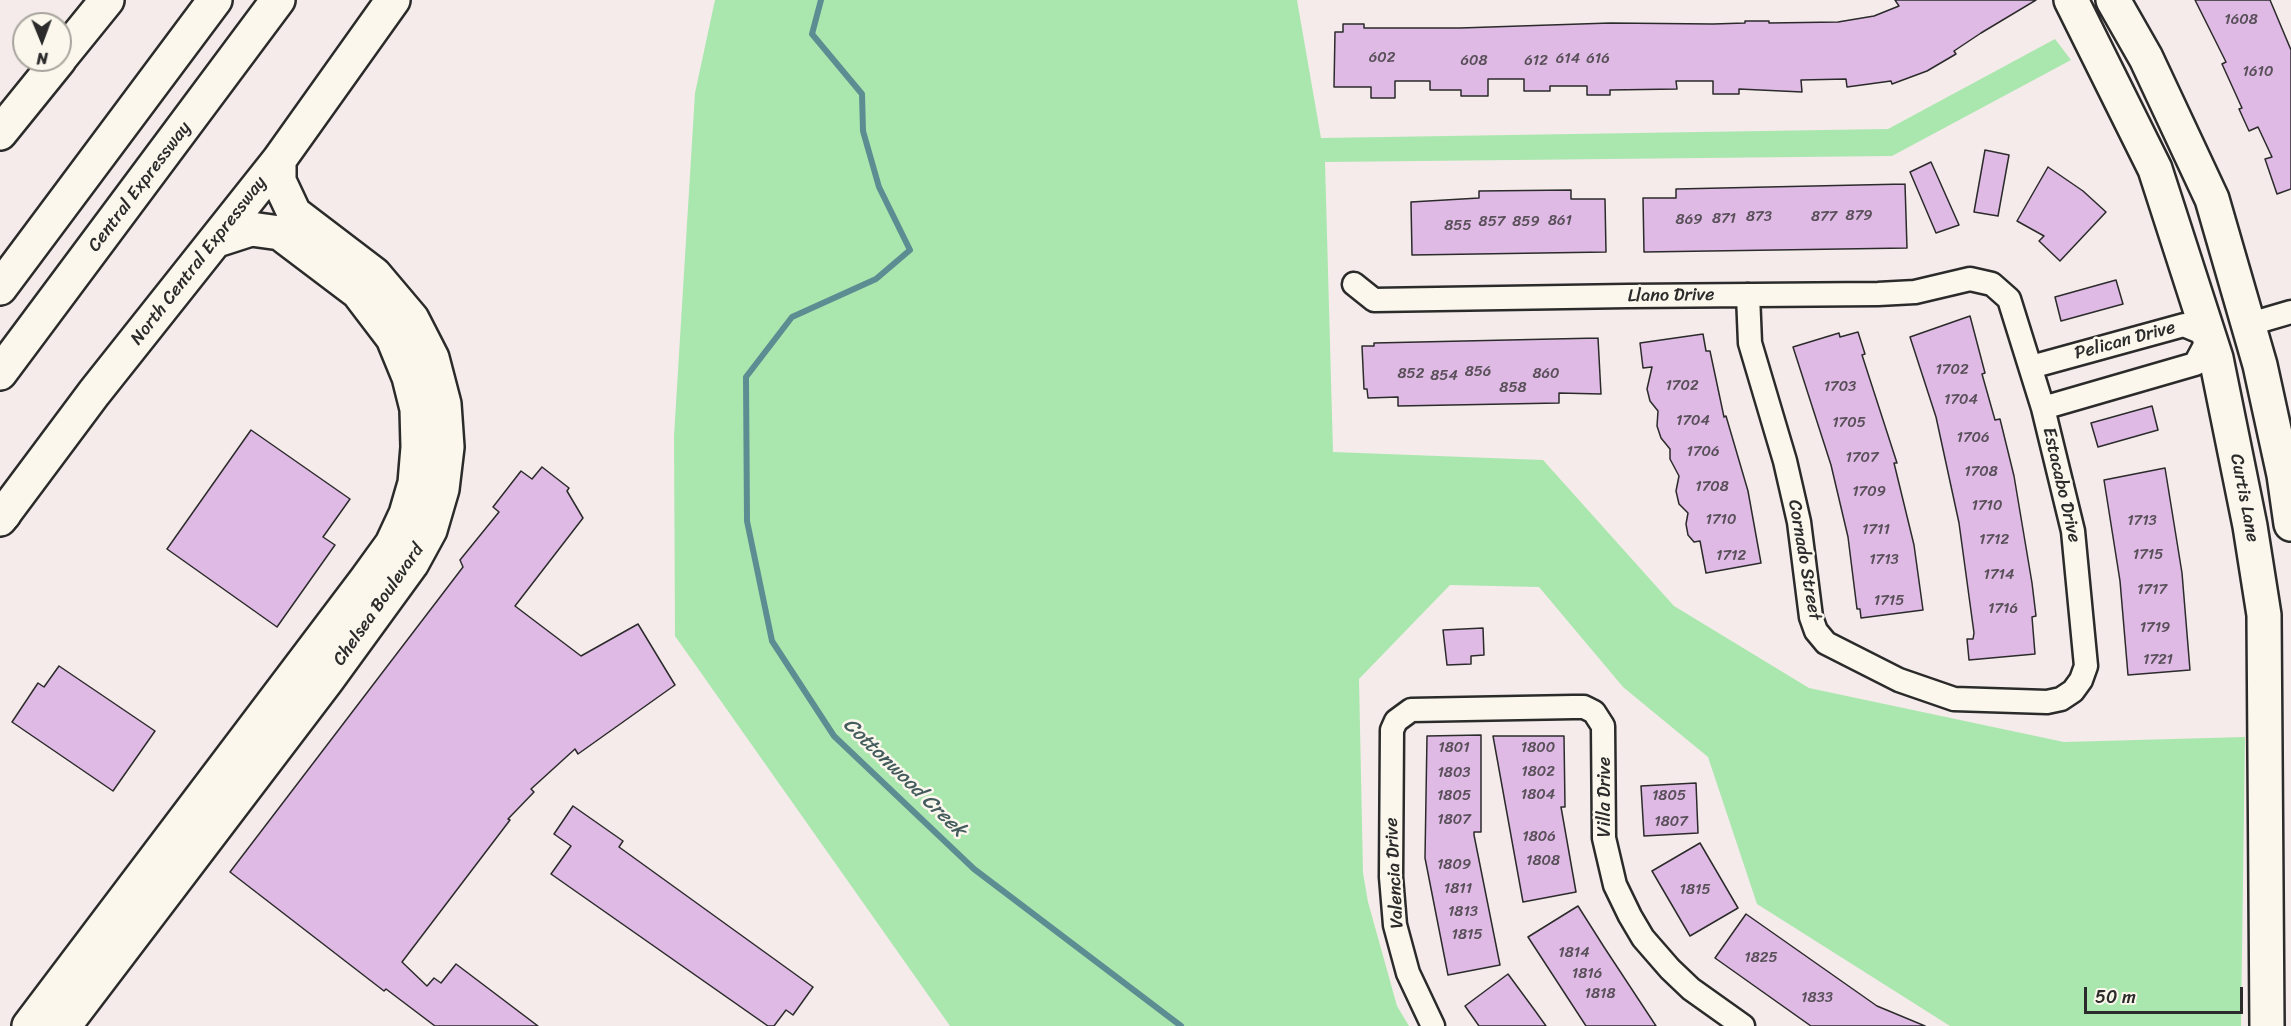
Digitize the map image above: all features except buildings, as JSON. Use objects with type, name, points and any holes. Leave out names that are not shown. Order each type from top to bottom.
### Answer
[{"type":"main road","points":[[72,43],[107,0]]},
{"type":"main road","points":[[0,288],[215,0]]},
{"type":"main road","name":"Central Expressway","points":[[0,372],[278,0]]},
{"type":"main road","name":"North Central Expressway","points":[[1,517],[94,393],[218,240],[279,160],[393,0]]},
{"type":"main road","name":"Curtis Lane","points":[[2071,0],[2155,170],[2210,336],[2250,526],[2264,615],[2267,1026]]},
{"type":"main road","points":[[2113,0],[2146,58],[2212,199],[2250,324],[2284,475],[2291,524]]},
{"type":"main road","points":[[0,133],[49,72]]},
{"type":"main road","name":"Chelsea Boulevard","points":[[64,1026],[412,563],[430,530],[442,489],[447,447],[444,404],[432,358],[412,320],[374,274],[294,213],[279,182],[279,160]]},
{"type":"main road","name":"Chelsea Boulevard","points":[[29,1026],[373,571],[392,544],[402,524],[415,483],[418,447],[417,409],[410,377],[393,338],[358,292],[280,233],[251,229],[218,240]]},
{"type":"main road","points":[[2210,336],[2250,324]]},
{"type":"street","name":"Llano Drive","points":[[1354,284],[1374,300],[1915,292],[1970,279],[1992,284]]},
{"type":"street","name":"Estacabo Drive","points":[[1992,284],[2009,299],[2043,408],[2073,531],[2086,666],[2081,680],[2069,693]]},
{"type":"street","name":"Cornado Street","points":[[1748,295],[1750,343],[1785,461],[1799,522],[1811,617],[1816,631],[1839,651],[1937,695],[1976,701],[2047,702],[2069,693]]},
{"type":"street","points":[[2250,324],[2291,312]]},
{"type":"street","name":"Pelican Drive","points":[[2031,368],[2184,325],[2210,336]]},
{"type":"street","points":[[2043,408],[2195,364],[2210,336]]},
{"type":"street","name":"Villa Drive","points":[[1401,716],[1412,710],[1422,709],[1573,707],[1594,712],[1604,726],[1604,838],[1615,885],[1643,938],[1670,969],[1692,989],[1743,1026]]},
{"type":"street","name":"Valencia Drive","points":[[1401,716],[1392,730],[1392,898],[1400,948],[1433,1026]]},
{"type":"green space","points":[[715,0],[1297,0],[1321,138],[1888,129],[2055,39],[2071,60],[1892,156],[1325,162],[1333,452],[1543,460],[1674,606],[1809,688],[2064,742],[2245,737],[2241,1026],[1950,1026],[1757,904],[1708,757],[1623,687],[1539,587],[1450,585],[1359,679],[1363,873],[1368,902],[1397,1006],[1409,1026],[950,1026],[675,636],[674,436],[695,93]]},
{"type":"waterway","name":"Cottonwood Creek","points":[[821,0],[812,34],[862,94],[863,131],[879,187],[910,250],[876,279],[792,317],[746,377],[747,521],[772,641],[834,736],[974,869],[1181,1026]]}]
